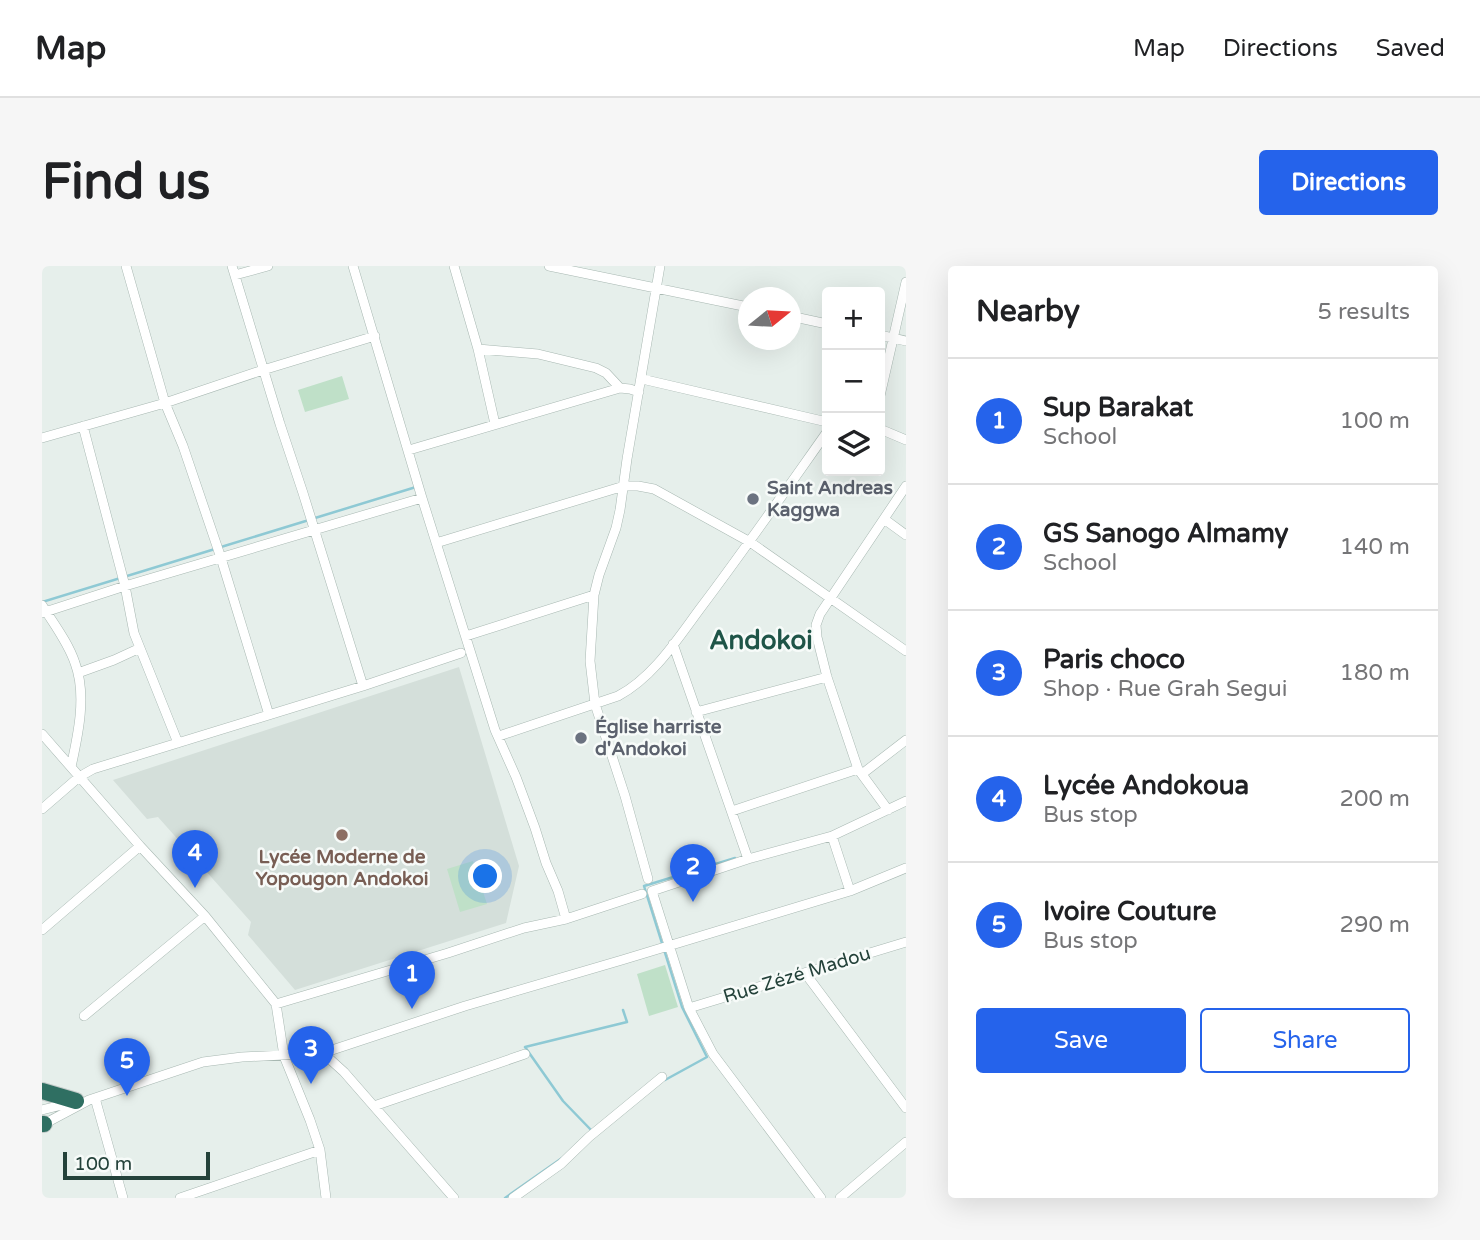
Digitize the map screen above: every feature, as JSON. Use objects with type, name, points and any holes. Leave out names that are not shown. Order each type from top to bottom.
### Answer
[{"type":"highway","points":[[42,1091],[87,1099]]},
{"type":"street","points":[[126,266],[165,403],[183,446],[221,558],[269,715]]},
{"type":"street","points":[[268,266],[234,271],[363,686]]},
{"type":"street","points":[[353,266],[495,730],[536,828],[566,919]]},
{"type":"street","points":[[454,266],[478,349],[495,424]]},
{"type":"street","points":[[549,266],[738,305]]},
{"type":"street","points":[[648,879],[625,796],[594,704],[590,661],[594,595],[616,528],[660,266]]},
{"type":"street","points":[[885,376],[906,282]]},
{"type":"street","points":[[801,318],[822,323]]},
{"type":"street","points":[[42,438],[165,403],[375,336]]},
{"type":"street","points":[[885,336],[906,341]]},
{"type":"street","points":[[478,349],[538,355],[596,368],[607,373],[620,388]]},
{"type":"street","points":[[642,379],[822,421]]},
{"type":"street","points":[[409,450],[620,388],[639,392]]},
{"type":"street","points":[[83,426],[135,633],[178,743]]},
{"type":"street","points":[[885,431],[906,440]]},
{"type":"street","points":[[499,736],[618,696],[633,688],[673,644],[750,542],[822,439]]},
{"type":"street","points":[[888,810],[860,772],[827,677],[815,631],[820,614],[906,485]]},
{"type":"street","points":[[436,543],[624,486],[654,489],[750,542],[906,651]]},
{"type":"street","points":[[71,767],[80,705],[78,673],[71,653],[44,610],[422,498]]},
{"type":"street","points":[[884,519],[906,535]]},
{"type":"street","points":[[466,636],[594,595]]},
{"type":"street","points":[[673,644],[748,859]]},
{"type":"street","points":[[78,673],[140,648]]},
{"type":"street","points":[[42,808],[79,777],[104,765],[363,686],[461,653]]},
{"type":"street","points":[[696,712],[827,677]]},
{"type":"street","points":[[42,734],[205,916],[276,1004],[284,1056],[320,1150],[326,1198]]},
{"type":"street","points":[[732,811],[860,772],[906,740]]},
{"type":"street","points":[[821,1198],[713,1054],[689,1008],[652,891],[748,859],[832,836],[906,801]]},
{"type":"street","points":[[832,836],[850,891]]},
{"type":"street","points":[[42,930],[140,846]]},
{"type":"street","points":[[42,1121],[87,1099],[203,1062],[323,1053],[465,1006],[850,891],[906,868]]},
{"type":"street","points":[[276,1004],[642,894]]},
{"type":"street","points":[[84,1016],[205,916]]},
{"type":"street","name":"Rue Zézé Madou","points":[[689,1008],[906,942]]},
{"type":"street","points":[[806,973],[906,1108]]},
{"type":"street","points":[[323,1053],[344,1072],[454,1198]]},
{"type":"street","points":[[374,1106],[525,1054]]},
{"type":"street","points":[[513,1198],[561,1164],[589,1137],[662,1077]]},
{"type":"street","points":[[42,1121],[87,1099]]},
{"type":"street","points":[[87,1099],[123,1198]]},
{"type":"street","points":[[840,1198],[906,1142]]},
{"type":"street","points":[[180,1198],[320,1150]]},
{"type":"shaded area","name":"Lycée Moderne de Yopougon Andokoi","points":[[459,667],[519,866],[506,923],[295,990],[248,935],[251,922],[158,817],[147,819],[113,780]]},
{"type":"green space","points":[[342,376],[349,399],[305,412],[298,390]]},
{"type":"green space","points":[[473,861],[487,904],[460,912],[447,869]]},
{"type":"green space","points":[[665,965],[678,1007],[649,1016],[637,974]]},
{"type":"waterway","points":[[315,518],[416,487]]},
{"type":"waterway","points":[[221,547],[309,520]]},
{"type":"waterway","points":[[42,602],[215,549]]},
{"type":"waterway","points":[[665,1080],[707,1057],[682,1007],[644,886],[735,858]]},
{"type":"waterway","points":[[592,1131],[563,1101],[525,1047],[627,1022],[623,1010]]},
{"type":"waterway","points":[[505,1198],[562,1158]]},
{"type":"place","name":"Saint Andreas Kaggwa","points":[[753,499]]},
{"type":"place","name":"Église harriste d'Andokoi","points":[[581,738]]},
{"type":"place","name":"Lycée Moderne de Yopougon Andokoi","points":[[342,835]]},
{"type":"place","name":"Lycée Andokoua","points":[[195,888]]},
{"type":"place","name":"GS Sanogo Almamy","points":[[693,902]]},
{"type":"place","name":"Sup Barakat","points":[[412,1009]]},
{"type":"place","name":"Paris choco","points":[[311,1084]]},
{"type":"place","name":"Ivoire Couture","points":[[127,1096]]},
{"type":"district","name":"Andokoi","points":[[761,640]]}]
